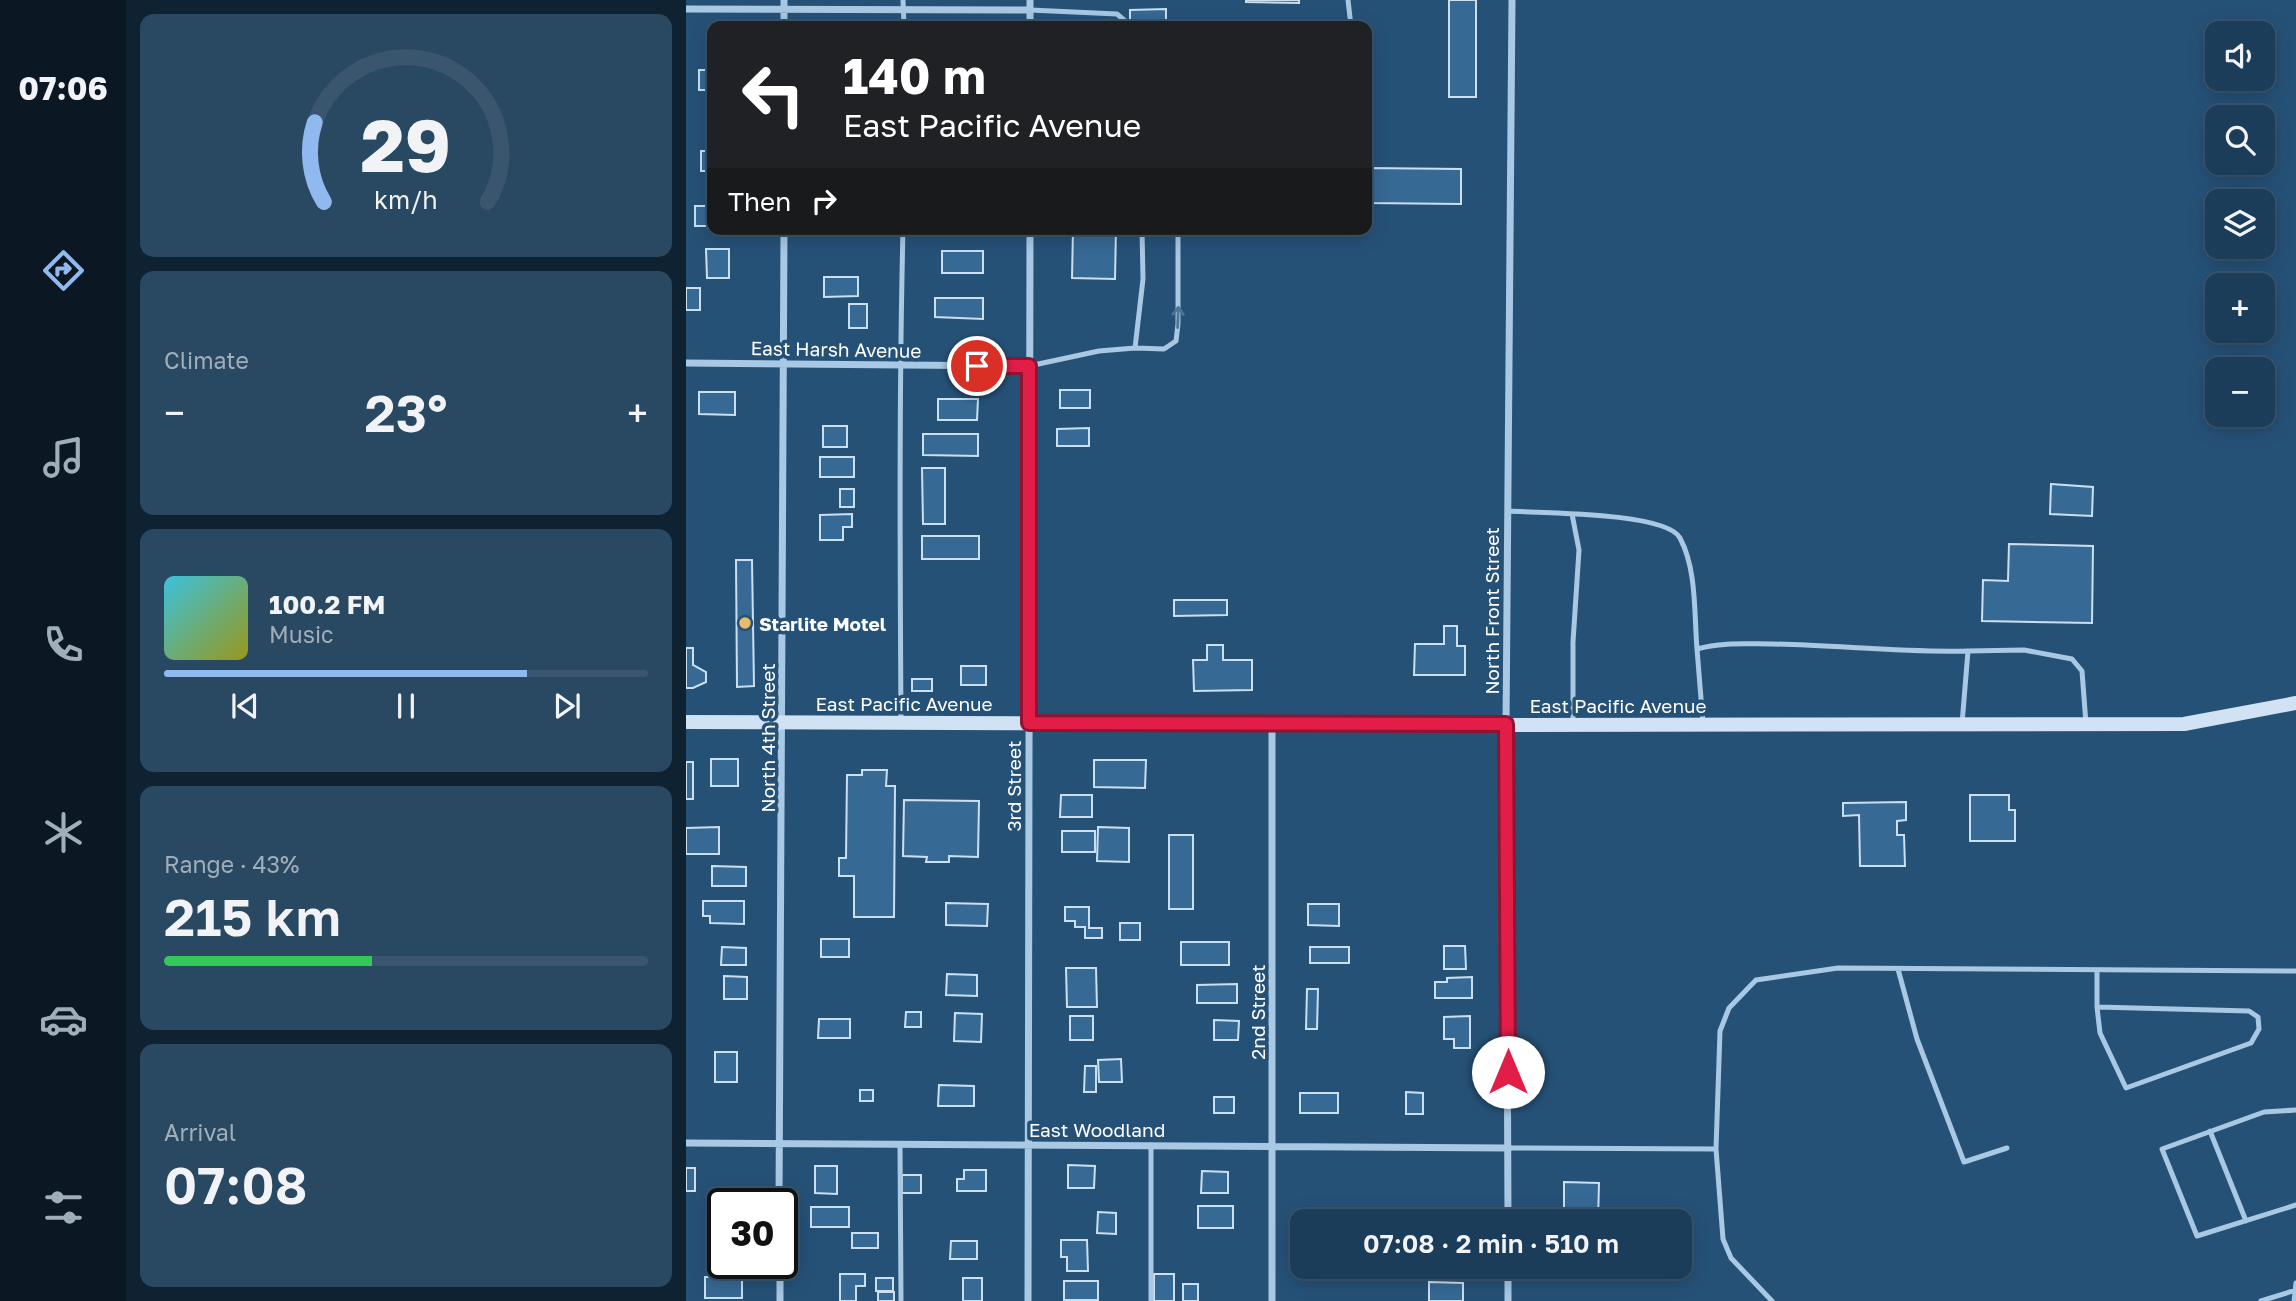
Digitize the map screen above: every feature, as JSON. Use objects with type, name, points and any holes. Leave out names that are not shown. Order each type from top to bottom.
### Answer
[{"type":"main road","name":"East Pacific Avenue","points":[[686,722],[2184,724],[2296,703]]},
{"type":"street","points":[[784,0],[784,21]]},
{"type":"street","points":[[1030,0],[1030,21]]},
{"type":"street","name":"North Front Street","points":[[1508,1209],[1506,724],[1512,0]]},
{"type":"street","points":[[686,9],[1030,10]]},
{"type":"street","name":"North 4th Street","points":[[779,1188],[784,235]]},
{"type":"street","name":"3rd Street","points":[[1028,1301],[1030,235]]},
{"type":"street","name":"East Harsh Avenue","points":[[686,363],[1029,366]]},
{"type":"street","name":"2nd Street","points":[[1272,724],[1272,1301]]},
{"type":"street","name":"East Woodland","points":[[686,1143],[1508,1148]]},
{"type":"street","points":[[780,1279],[780,1301]]},
{"type":"street","points":[[1508,1279],[1508,1301]]},
{"type":"lane","points":[[904,0],[904,21]]},
{"type":"lane","points":[[1348,0],[1351,21]]},
{"type":"lane","points":[[1030,10],[1118,14],[1126,21]]},
{"type":"lane","points":[[901,722],[902,417],[899,365],[903,235]]},
{"type":"lane","points":[[1135,348],[1143,279],[1142,235]]},
{"type":"lane","points":[[1029,366],[1099,351],[1164,349],[1176,341],[1178,235]]},
{"type":"lane","points":[[1508,512],[1597,515],[1660,524],[1679,535],[1691,567],[1703,724]]},
{"type":"lane","points":[[1572,514],[1579,550],[1573,642],[1573,724]]},
{"type":"lane","points":[[1696,649],[1716,644],[1811,645],[1940,652],[2024,650],[2072,659],[2082,671],[2086,724]]},
{"type":"lane","points":[[1962,724],[1968,651]]},
{"type":"lane","points":[[1772,1301],[1731,1258],[1723,1239],[1716,1149],[1720,1031],[1729,1008],[1756,980],[1838,968],[2296,971]]},
{"type":"lane","points":[[1898,968],[1917,1039],[1964,1163],[2007,1148]]},
{"type":"lane","points":[[2097,1007],[2249,1011],[2258,1017],[2259,1029],[2251,1043],[2126,1088],[2100,1033],[2097,1007],[2098,970]]},
{"type":"lane","points":[[2296,1110],[2264,1112],[2162,1149],[2197,1236],[2296,1205]]},
{"type":"lane","points":[[2210,1130],[2246,1221]]},
{"type":"lane","points":[[900,1144],[901,1301]]},
{"type":"lane","points":[[1151,1145],[1151,1301]]},
{"type":"lane","points":[[1508,1148],[1716,1149]]},
{"type":"lane","points":[[2294,1301],[2296,1283]]},
{"type":"lane","points":[[2261,1301],[2296,1290]]},
{"type":"building","points":[[1299,0],[1299,3],[1246,2]]},
{"type":"building","points":[[1449,0],[1476,0],[1476,97],[1449,97]]},
{"type":"building","points":[[1166,9],[1166,21],[1130,21],[1130,10]]},
{"type":"building","points":[[699,70],[707,70],[707,90],[699,90]]},
{"type":"building","points":[[701,151],[707,151],[707,171],[701,171]]},
{"type":"building","points":[[1372,168],[1461,169],[1461,204],[1372,203]]},
{"type":"building","points":[[695,206],[707,206],[707,226],[695,226]]},
{"type":"building","points":[[1073,235],[1116,235],[1115,279],[1072,278]]},
{"type":"building","points":[[706,249],[729,249],[729,278],[707,278]]},
{"type":"building","points":[[942,251],[983,251],[983,273],[942,273]]},
{"type":"building","points":[[824,277],[858,277],[858,296],[824,297]]},
{"type":"building","points":[[686,288],[700,288],[700,310],[686,310]]},
{"type":"building","points":[[935,298],[983,298],[983,319],[935,317]]},
{"type":"building","points":[[849,304],[867,304],[867,328],[849,328]]},
{"type":"building","points":[[1060,390],[1090,390],[1090,408],[1060,408]]},
{"type":"building","points":[[699,392],[735,392],[735,415],[699,414]]},
{"type":"building","points":[[938,399],[978,399],[977,420],[938,420]]},
{"type":"building","points":[[823,426],[847,426],[847,447],[823,447]]},
{"type":"building","points":[[1089,428],[1089,446],[1057,446],[1057,429]]},
{"type":"building","points":[[923,434],[978,434],[978,456],[923,455]]},
{"type":"building","points":[[820,457],[854,457],[854,477],[820,477]]},
{"type":"building","points":[[922,468],[945,468],[945,524],[923,524]]},
{"type":"building","points":[[2051,484],[2093,487],[2092,516],[2050,514]]},
{"type":"building","points":[[840,489],[854,489],[854,507],[840,507]]},
{"type":"building","points":[[852,514],[852,527],[843,527],[843,540],[820,540],[820,515]]},
{"type":"building","points":[[922,536],[979,536],[979,559],[922,559]]},
{"type":"building","points":[[2009,544],[2093,546],[2092,623],[1982,621],[1983,580],[2008,581]]},
{"type":"building","name":"Starlite Motel","points":[[736,560],[752,560],[754,686],[737,687]]},
{"type":"building","points":[[1174,600],[1227,600],[1227,615],[1174,616]]},
{"type":"building","points":[[1444,626],[1457,626],[1457,646],[1465,646],[1465,675],[1414,675],[1415,644],[1444,644]]},
{"type":"building","points":[[1207,645],[1223,645],[1223,660],[1252,660],[1252,690],[1194,691],[1193,660],[1207,660]]},
{"type":"building","points":[[686,648],[693,648],[693,665],[706,672],[706,682],[693,688],[686,688]]},
{"type":"building","points":[[961,666],[986,666],[986,685],[961,685]]},
{"type":"building","points":[[912,679],[932,679],[932,691],[912,691]]},
{"type":"building","points":[[711,759],[738,759],[738,786],[711,786]]},
{"type":"building","points":[[1094,760],[1146,760],[1145,788],[1094,787]]},
{"type":"building","points":[[686,762],[693,762],[693,799],[686,799]]},
{"type":"building","points":[[862,770],[887,770],[886,786],[895,786],[894,917],[854,917],[854,876],[839,876],[839,858],[846,858],[847,775],[862,775]]},
{"type":"building","points":[[1061,795],[1092,795],[1092,817],[1060,817]]},
{"type":"building","points":[[1970,795],[2009,795],[2009,810],[2015,810],[2015,841],[1970,841]]},
{"type":"building","points":[[904,800],[979,801],[978,857],[949,856],[949,862],[926,862],[927,857],[903,856]]},
{"type":"building","points":[[1906,802],[1906,820],[1897,821],[1897,835],[1904,835],[1905,866],[1860,866],[1859,815],[1843,816],[1843,803]]},
{"type":"building","points":[[719,827],[719,854],[686,854],[686,828]]},
{"type":"building","points":[[1098,827],[1129,828],[1129,862],[1097,861]]},
{"type":"building","points":[[1062,831],[1095,831],[1095,852],[1062,852]]},
{"type":"building","points":[[1169,835],[1193,835],[1193,909],[1169,909]]},
{"type":"building","points":[[712,866],[746,867],[746,886],[712,886]]},
{"type":"building","points":[[703,901],[744,901],[744,924],[710,923],[710,916],[703,916]]},
{"type":"building","points":[[946,903],[988,904],[987,926],[946,925]]},
{"type":"building","points":[[1308,904],[1339,904],[1339,926],[1308,925]]},
{"type":"building","points":[[1065,907],[1089,907],[1089,928],[1102,928],[1102,938],[1085,938],[1085,927],[1075,927],[1075,921],[1065,921]]},
{"type":"building","points":[[1120,923],[1140,923],[1140,940],[1120,940]]},
{"type":"building","points":[[821,939],[849,939],[849,957],[821,957]]},
{"type":"building","points":[[1181,942],[1229,942],[1229,965],[1181,965]]},
{"type":"building","points":[[1444,946],[1465,946],[1466,969],[1444,969]]},
{"type":"building","points":[[722,947],[746,948],[746,965],[721,965]]},
{"type":"building","points":[[1310,947],[1349,947],[1349,963],[1310,963]]},
{"type":"building","points":[[1066,968],[1096,968],[1097,1007],[1067,1007]]},
{"type":"building","points":[[947,974],[977,975],[977,996],[946,995]]},
{"type":"building","points":[[724,976],[747,977],[747,999],[724,999]]},
{"type":"building","points":[[1472,977],[1472,998],[1435,998],[1435,982],[1447,982],[1447,978]]},
{"type":"building","points":[[1237,984],[1237,1003],[1197,1003],[1197,985]]},
{"type":"building","points":[[1307,989],[1318,989],[1317,1029],[1306,1029]]},
{"type":"building","points":[[906,1012],[921,1012],[921,1027],[905,1027]]},
{"type":"building","points":[[955,1013],[982,1014],[981,1042],[954,1041]]},
{"type":"building","points":[[1070,1016],[1093,1016],[1093,1040],[1070,1040]]},
{"type":"building","points":[[1470,1016],[1470,1048],[1454,1048],[1454,1039],[1444,1039],[1444,1017]]},
{"type":"building","points":[[819,1019],[850,1019],[850,1038],[818,1038]]},
{"type":"building","points":[[1214,1020],[1239,1021],[1238,1040],[1214,1040]]},
{"type":"building","points":[[715,1052],[737,1052],[737,1082],[715,1082]]},
{"type":"building","points":[[1121,1059],[1122,1082],[1099,1082],[1098,1060]]},
{"type":"building","points":[[1085,1066],[1096,1066],[1096,1092],[1084,1092]]},
{"type":"building","points":[[939,1085],[974,1086],[974,1106],[938,1106]]},
{"type":"building","points":[[860,1090],[873,1090],[873,1101],[860,1101]]},
{"type":"building","points":[[1406,1092],[1423,1093],[1423,1114],[1406,1114]]},
{"type":"building","points":[[1300,1093],[1338,1093],[1338,1113],[1300,1113]]},
{"type":"building","points":[[1214,1097],[1234,1097],[1234,1113],[1214,1113]]},
{"type":"building","points":[[1068,1165],[1095,1166],[1094,1188],[1068,1188]]},
{"type":"building","points":[[815,1166],[837,1166],[837,1194],[815,1193]]},
{"type":"building","points":[[686,1168],[695,1168],[695,1191],[686,1191]]},
{"type":"building","points":[[964,1170],[986,1170],[986,1191],[957,1191],[957,1179],[964,1179]]},
{"type":"building","points":[[1202,1171],[1228,1172],[1228,1193],[1201,1193]]},
{"type":"building","points":[[902,1175],[921,1175],[921,1193],[902,1193]]},
{"type":"building","points":[[1564,1182],[1599,1183],[1598,1209],[1564,1209]]},
{"type":"building","points":[[1198,1206],[1233,1206],[1233,1228],[1198,1228]]},
{"type":"building","points":[[811,1207],[849,1207],[849,1227],[811,1227]]},
{"type":"building","points":[[1098,1212],[1116,1213],[1116,1234],[1097,1233]]},
{"type":"building","points":[[852,1233],[878,1233],[878,1248],[852,1248]]},
{"type":"building","points":[[1061,1240],[1087,1240],[1088,1271],[1067,1271],[1067,1257],[1061,1257]]},
{"type":"building","points":[[951,1241],[977,1241],[977,1259],[950,1259]]},
{"type":"building","points":[[840,1274],[865,1274],[865,1286],[856,1286],[856,1301],[840,1301]]},
{"type":"building","points":[[1154,1274],[1174,1274],[1174,1301],[1154,1301]]},
{"type":"building","points":[[705,1277],[742,1279],[742,1298],[705,1298]]},
{"type":"building","points":[[876,1278],[893,1278],[893,1291],[876,1291]]},
{"type":"building","points":[[963,1278],[982,1278],[982,1301],[963,1301]]},
{"type":"building","points":[[1064,1281],[1098,1281],[1098,1300],[1064,1300]]},
{"type":"building","points":[[1429,1282],[1463,1283],[1463,1301],[1429,1301]]},
{"type":"building","points":[[1183,1284],[1198,1284],[1198,1301],[1183,1301]]},
{"type":"building","points":[[878,1292],[894,1292],[894,1301],[878,1301]]},
{"type":"place","name":"Starlite Motel","points":[[745,623]]},
{"type":"route","points":[[977,366],[1029,366],[1029,723],[1506,724],[1508,1072]]}]
